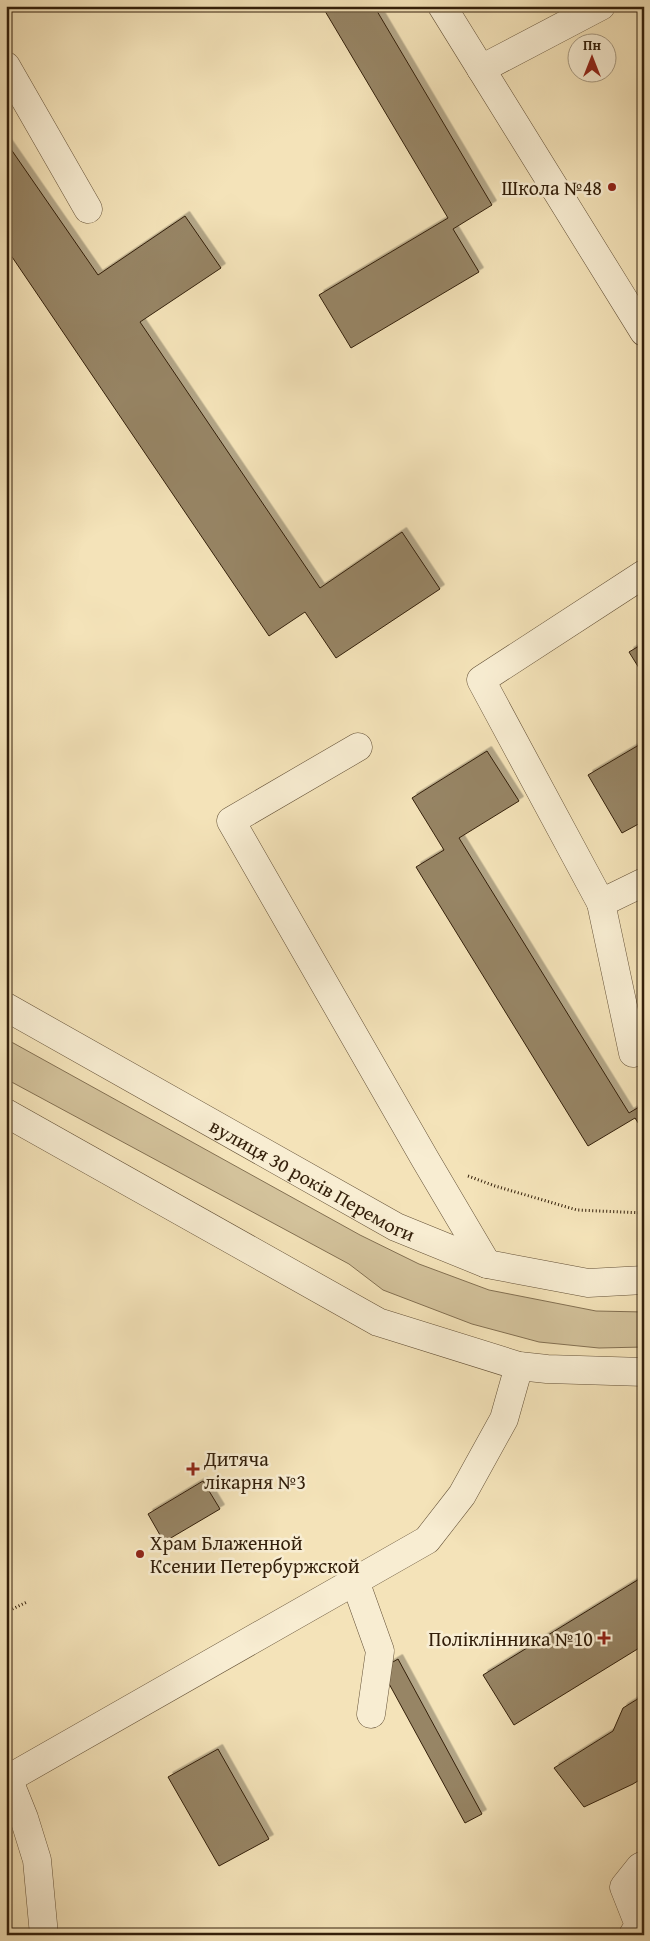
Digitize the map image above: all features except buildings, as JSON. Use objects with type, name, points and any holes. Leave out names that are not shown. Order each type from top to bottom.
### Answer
[{"type":"street","points":[[442,6],[644,332]]},
{"type":"street","points":[[481,69],[601,6]]},
{"type":"street","points":[[6,66],[88,208]]},
{"type":"street","points":[[633,1053],[601,903],[481,680],[644,574]]},
{"type":"street","points":[[358,747],[231,821],[425,1160],[487,1264]]},
{"type":"street","points":[[601,903],[644,882]]},
{"type":"street","name":"вулиця 30 років Перемоги","points":[[6,1007],[396,1227],[487,1264],[588,1283],[644,1280]]},
{"type":"street","points":[[6,1113],[378,1322],[519,1366],[547,1369],[644,1372]]},
{"type":"street","points":[[44,1935],[37,1860],[7,1777],[427,1540],[462,1495],[504,1419],[519,1366]]},
{"type":"street","points":[[355,1581],[380,1651],[371,1714]]},
{"type":"street","points":[[633,1935],[639,1925],[624,1887],[642,1866]]},
{"type":"path","points":[[425,1160],[495,1186],[577,1210],[644,1213]]},
{"type":"path","points":[[6,1612],[27,1602]]},
{"type":"shaded area","points":[[6,1039],[360,1235],[419,1264],[489,1290],[596,1311],[644,1312],[644,1347],[599,1348],[539,1342],[472,1324],[383,1290],[349,1264],[6,1079]]},
{"type":"place","name":"Школа №48","points":[[612,187]]},
{"type":"place","name":"Дитяча лікарня №3","points":[[193,1469]]},
{"type":"place","name":"Храм Блаженной Ксении Петербуржской","points":[[140,1554]]},
{"type":"place","name":"Поліклінника №10","points":[[604,1638]]}]
